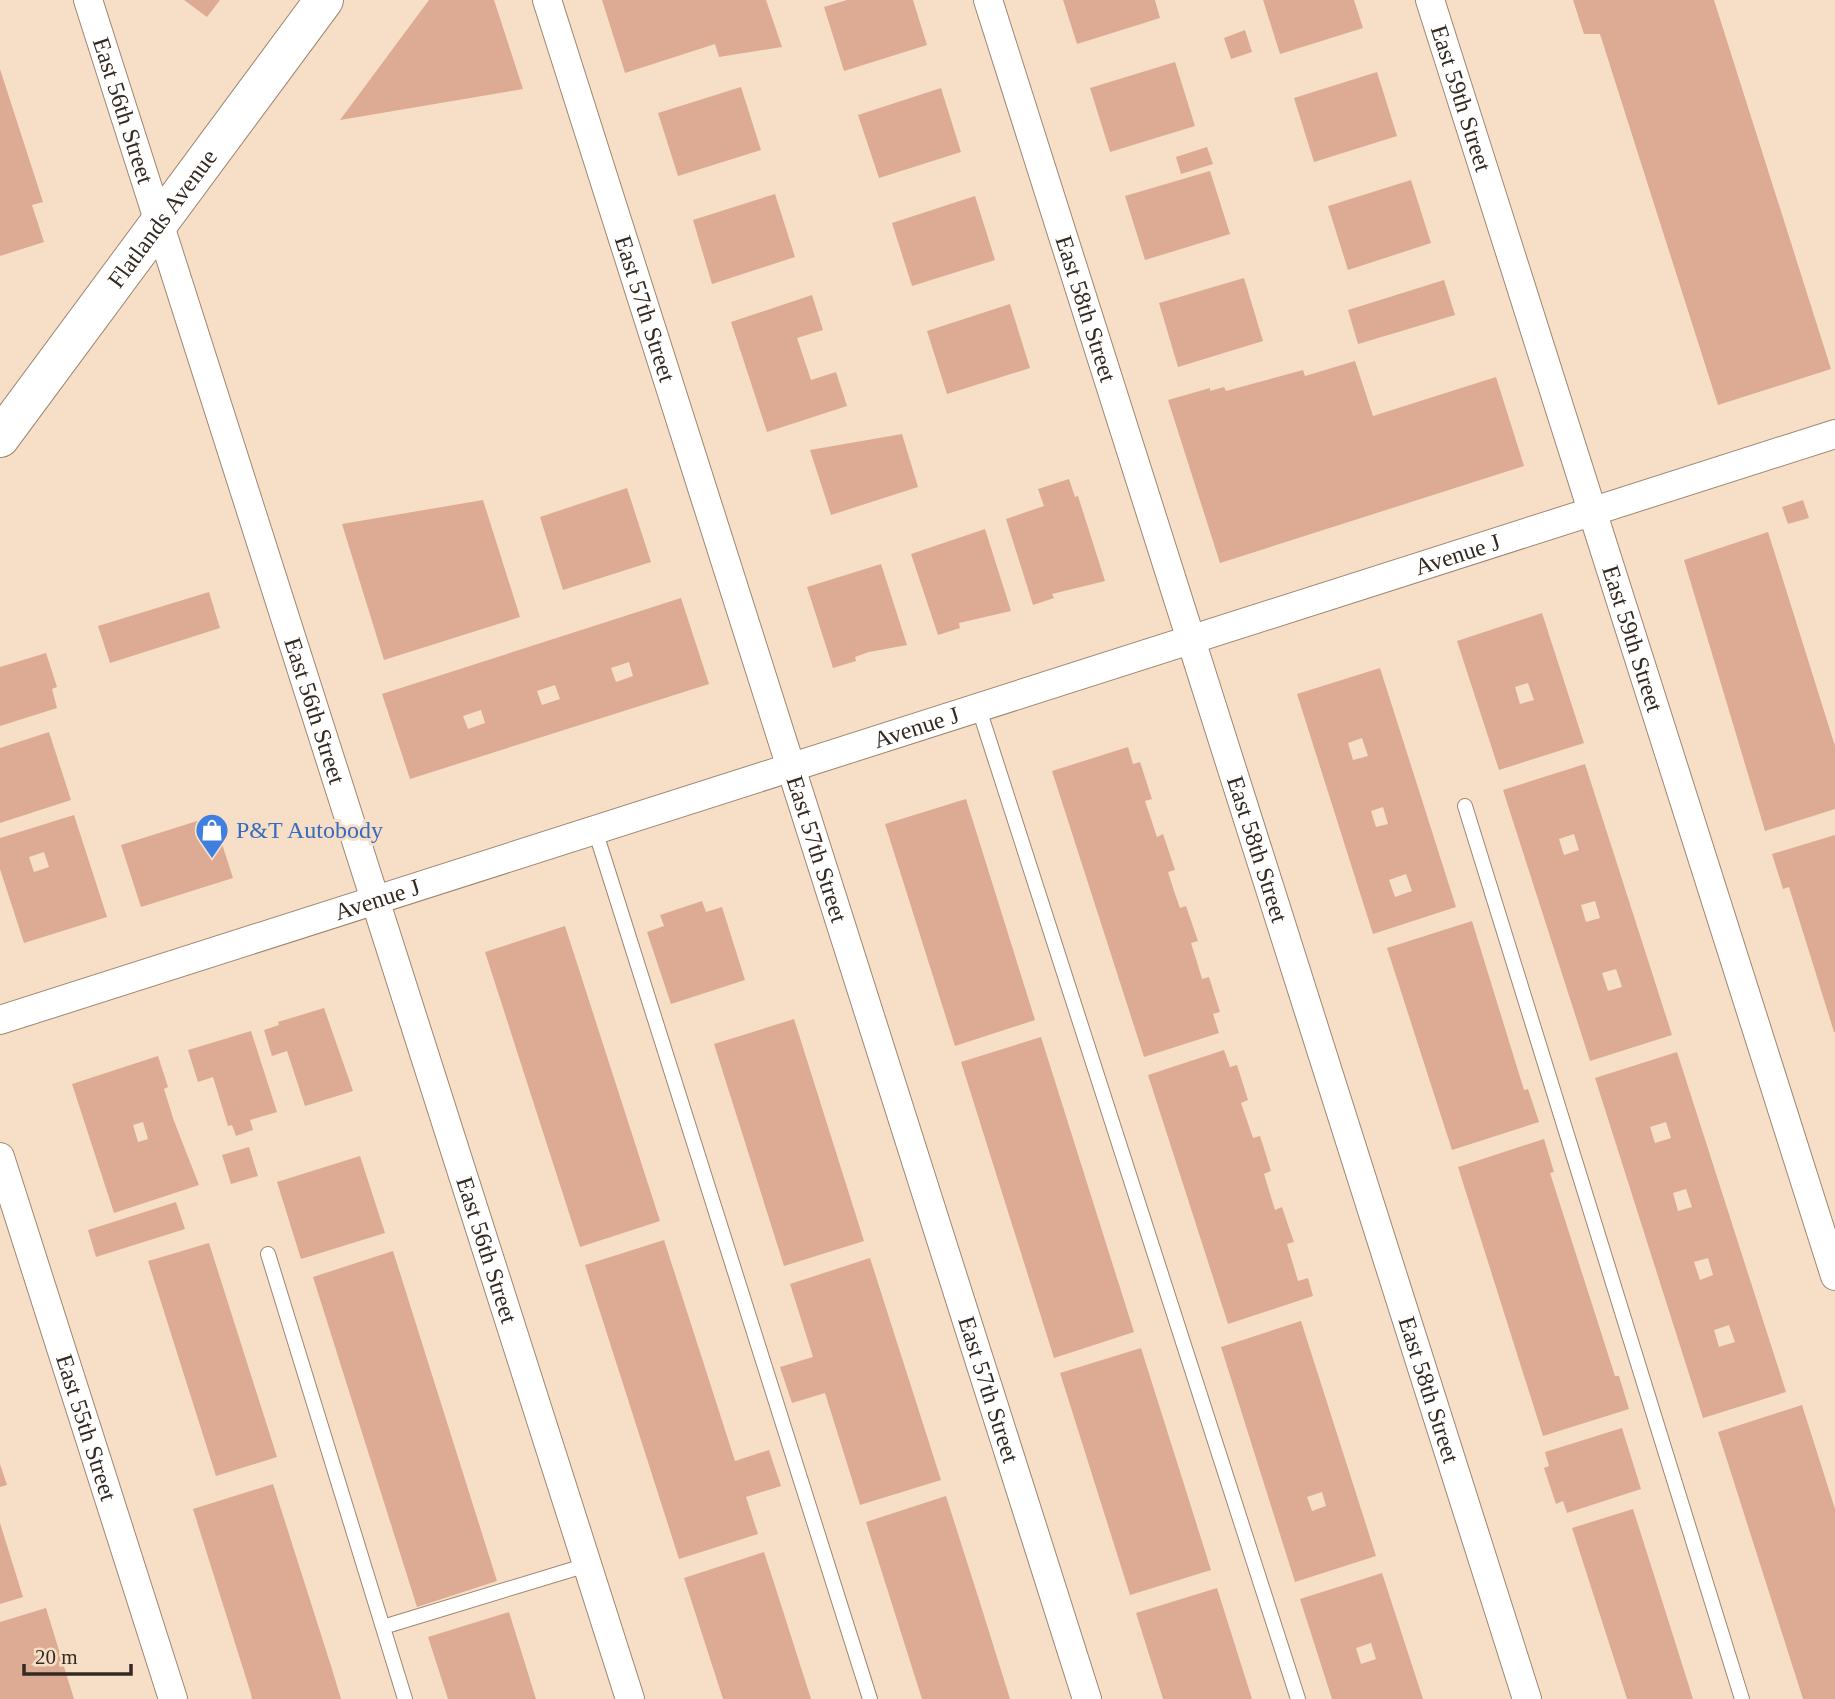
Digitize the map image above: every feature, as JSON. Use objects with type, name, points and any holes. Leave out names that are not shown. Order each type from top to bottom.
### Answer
[{"type":"main road","name":"Flatlands Avenue","points":[[0,438],[324,0]]},
{"type":"street","name":"East 56th Street","points":[[88,0],[630,1699]]},
{"type":"street","name":"East 57th Street","points":[[547,0],[1087,1699]]},
{"type":"street","name":"East 58th Street","points":[[988,0],[1527,1699]]},
{"type":"street","name":"East 59th Street","points":[[1430,0],[1835,1276]]},
{"type":"street","name":"Avenue J","points":[[0,1020],[1835,434]]},
{"type":"street","name":"East 55th Street","points":[[0,1157],[173,1699]]},
{"type":"lane","points":[[979,709],[1298,1699]]},
{"type":"lane","points":[[1465,806],[1742,1699]]},
{"type":"lane","points":[[595,830],[870,1699]]},
{"type":"lane","points":[[268,1254],[405,1699]]},
{"type":"lane","points":[[383,1627],[587,1565]]},
{"type":"building","points":[[184,0],[220,0],[207,17]]},
{"type":"building","points":[[429,0],[494,0],[523,89],[340,120]]},
{"type":"building","points":[[602,0],[766,0],[782,47],[719,57],[715,44],[625,73]]},
{"type":"building","points":[[847,0],[913,0],[927,45],[844,71],[824,7]]},
{"type":"building","points":[[1063,0],[1155,0],[1160,18],[1077,44]]},
{"type":"building","points":[[1263,0],[1354,0],[1363,28],[1280,54]]},
{"type":"building","points":[[1573,0],[1714,0],[1831,369],[1718,405],[1600,34],[1584,34]]},
{"type":"building","points":[[1245,30],[1252,52],[1231,59],[1224,38]]},
{"type":"building","points":[[1175,62],[1195,126],[1110,152],[1090,88]]},
{"type":"building","points":[[0,69],[43,202],[32,205],[44,242],[0,256]]},
{"type":"building","points":[[1377,72],[1397,136],[1314,162],[1294,98]]},
{"type":"building","points":[[741,87],[761,150],[678,176],[658,113]]},
{"type":"building","points":[[941,88],[961,152],[879,178],[858,115]]},
{"type":"building","points":[[1207,147],[1213,164],[1181,174],[1176,157]]},
{"type":"building","points":[[1210,171],[1230,234],[1145,260],[1125,196]]},
{"type":"building","points":[[1411,180],[1431,243],[1348,270],[1328,206]]},
{"type":"building","points":[[775,194],[795,257],[712,284],[693,220]]},
{"type":"building","points":[[975,196],[995,260],[912,286],[892,223]]},
{"type":"building","points":[[1244,278],[1263,341],[1178,367],[1159,303]]},
{"type":"building","points":[[1444,280],[1455,315],[1358,344],[1348,310]]},
{"type":"building","points":[[812,295],[823,330],[797,338],[811,380],[836,372],[847,406],[767,432],[731,322]]},
{"type":"building","points":[[1010,304],[1030,368],[947,394],[927,331]]},
{"type":"building","points":[[1355,361],[1373,416],[1496,377],[1524,466],[1220,563],[1168,400],[1210,388],[1210,391],[1224,387],[1226,391],[1303,370],[1305,376]]},
{"type":"building","points":[[902,434],[918,487],[831,515],[810,450]]},
{"type":"building","points":[[1069,479],[1075,497],[1078,496],[1105,581],[1052,594],[1054,598],[1033,605],[1006,519],[1044,506],[1038,489]]},
{"type":"building","points":[[627,488],[651,562],[563,590],[540,517]]},
{"type":"building","points":[[483,500],[520,617],[384,660],[342,524]]},
{"type":"building","points":[[1803,500],[1809,518],[1788,524],[1782,507]]},
{"type":"building","points":[[985,529],[1011,611],[959,623],[960,628],[938,635],[911,554]]},
{"type":"building","points":[[1768,532],[1835,746],[1835,809],[1765,831],[1684,560]]},
{"type":"building","points":[[881,564],[907,645],[869,652],[855,657],[856,661],[833,668],[807,587]]},
{"type":"building","points":[[209,592],[220,628],[110,663],[98,626]]},
{"type":"building","points":[[681,598],[709,684],[410,779],[382,694]],"holes":[[[629,662],[633,676],[616,682],[611,668]],[[555,685],[560,699],[542,705],[537,691]],[[481,710],[485,723],[468,729],[463,716]]]},
{"type":"building","points":[[1542,613],[1584,743],[1499,770],[1457,641]],"holes":[[[1528,683],[1534,700],[1520,704],[1515,687]]]},
{"type":"building","points":[[46,653],[57,687],[52,689],[57,708],[0,726],[0,667]]},
{"type":"building","points":[[1380,668],[1456,907],[1373,934],[1297,694]],"holes":[[[1362,738],[1368,756],[1353,760],[1348,743]],[[1383,807],[1388,824],[1376,827],[1371,811]],[[1406,874],[1412,891],[1395,897],[1389,880]]]},
{"type":"building","points":[[49,732],[71,800],[0,823],[0,748]]},
{"type":"building","points":[[1128,747],[1133,764],[1140,762],[1152,799],[1145,801],[1157,837],[1163,834],[1175,870],[1168,872],[1180,908],[1186,906],[1198,941],[1191,943],[1202,979],[1209,977],[1220,1012],[1213,1014],[1219,1033],[1144,1057],[1052,771]]},
{"type":"building","points":[[1585,764],[1672,1035],[1590,1061],[1503,790]],"holes":[[[1574,834],[1579,850],[1564,855],[1559,839]],[[1595,901],[1600,918],[1586,922],[1581,905]],[[1616,969],[1622,987],[1608,991],[1602,973]]]},
{"type":"building","points":[[966,799],[1035,1020],[955,1046],[885,824]]},
{"type":"building","points":[[74,815],[107,917],[24,943],[0,869],[0,838]],"holes":[[[44,852],[49,867],[34,872],[29,857]]]},
{"type":"building","points":[[213,816],[233,878],[141,907],[121,845]]},
{"type":"building","points":[[1835,835],[1834,1032],[1789,887],[1783,889],[1772,854]]},
{"type":"building","points":[[702,901],[706,912],[722,907],[745,980],[671,1004],[647,932],[664,926],[660,915]]},
{"type":"building","points":[[1472,921],[1524,1090],[1528,1089],[1539,1122],[1452,1150],[1387,948]]},
{"type":"building","points":[[565,926],[660,1221],[580,1247],[485,952]]},
{"type":"building","points":[[324,1008],[353,1091],[305,1106],[287,1051],[272,1056],[264,1030],[279,1025],[278,1022]]},
{"type":"building","points":[[794,1019],[864,1241],[784,1266],[714,1044]]},
{"type":"building","points":[[251,1031],[277,1112],[250,1120],[253,1130],[236,1136],[232,1125],[228,1126],[213,1077],[198,1082],[188,1050]]},
{"type":"building","points":[[1041,1037],[1134,1332],[1054,1358],[961,1062]]},
{"type":"building","points":[[1224,1050],[1230,1067],[1237,1065],[1248,1100],[1241,1103],[1253,1138],[1260,1136],[1271,1171],[1264,1174],[1275,1210],[1282,1207],[1294,1242],[1287,1244],[1298,1281],[1308,1278],[1313,1296],[1228,1324],[1148,1075]]},
{"type":"building","points":[[1677,1052],[1786,1392],[1703,1418],[1595,1078]],"holes":[[[1666,1122],[1671,1138],[1655,1143],[1650,1127]],[[1686,1189],[1692,1207],[1678,1211],[1673,1193]],[[1708,1258],[1713,1275],[1700,1280],[1694,1262]],[[1729,1325],[1735,1342],[1719,1347],[1714,1330]]]},
{"type":"building","points":[[158,1056],[168,1087],[164,1089],[174,1121],[199,1185],[114,1213],[72,1084]],"holes":[[[143,1122],[148,1139],[138,1142],[133,1125]]]},
{"type":"building","points":[[1544,1139],[1554,1172],[1550,1173],[1615,1376],[1619,1376],[1629,1409],[1543,1436],[1458,1167]]},
{"type":"building","points":[[249,1147],[258,1176],[231,1184],[222,1155]]},
{"type":"building","points":[[360,1156],[385,1233],[301,1259],[277,1182]]},
{"type":"building","points":[[176,1202],[185,1229],[96,1257],[88,1230]]},
{"type":"building","points":[[664,1240],[735,1461],[769,1450],[781,1486],[746,1497],[758,1534],[679,1559],[585,1265]]},
{"type":"building","points":[[209,1243],[277,1457],[216,1476],[148,1261]]},
{"type":"building","points":[[393,1251],[497,1581],[417,1607],[313,1277]]},
{"type":"building","points":[[870,1258],[941,1480],[860,1505],[825,1393],[792,1403],[780,1367],[813,1357],[790,1284]]},
{"type":"building","points":[[1301,1321],[1376,1556],[1295,1582],[1221,1347]],"holes":[[[1322,1492],[1326,1506],[1312,1511],[1307,1497]]]},
{"type":"building","points":[[1141,1348],[1211,1570],[1130,1595],[1060,1373]]},
{"type":"building","points":[[1802,1405],[1835,1509],[1835,1699],[1803,1699],[1718,1432]]},
{"type":"building","points":[[1622,1428],[1641,1489],[1567,1513],[1563,1501],[1556,1504],[1544,1468],[1549,1466],[1545,1452]]},
{"type":"building","points":[[0,1464],[7,1485],[0,1487]]},
{"type":"building","points":[[273,1484],[341,1699],[252,1699],[193,1509]]},
{"type":"building","points":[[946,1496],[1010,1699],[922,1699],[866,1522]]},
{"type":"building","points":[[1633,1509],[1693,1699],[1627,1699],[1572,1528]]},
{"type":"building","points":[[0,1523],[23,1597],[0,1604]]},
{"type":"building","points":[[764,1552],[811,1699],[723,1699],[684,1578]]},
{"type":"building","points":[[1382,1573],[1423,1699],[1332,1699],[1300,1599]],"holes":[[[1371,1643],[1376,1659],[1361,1664],[1356,1648]]]},
{"type":"building","points":[[1217,1588],[1252,1699],[1163,1699],[1136,1613]]},
{"type":"building","points":[[46,1608],[74,1699],[0,1699],[0,1622]]},
{"type":"building","points":[[509,1612],[536,1699],[448,1699],[428,1637]]},
{"type":"place","name":"P&T Autobody","points":[[212,860]]}]
